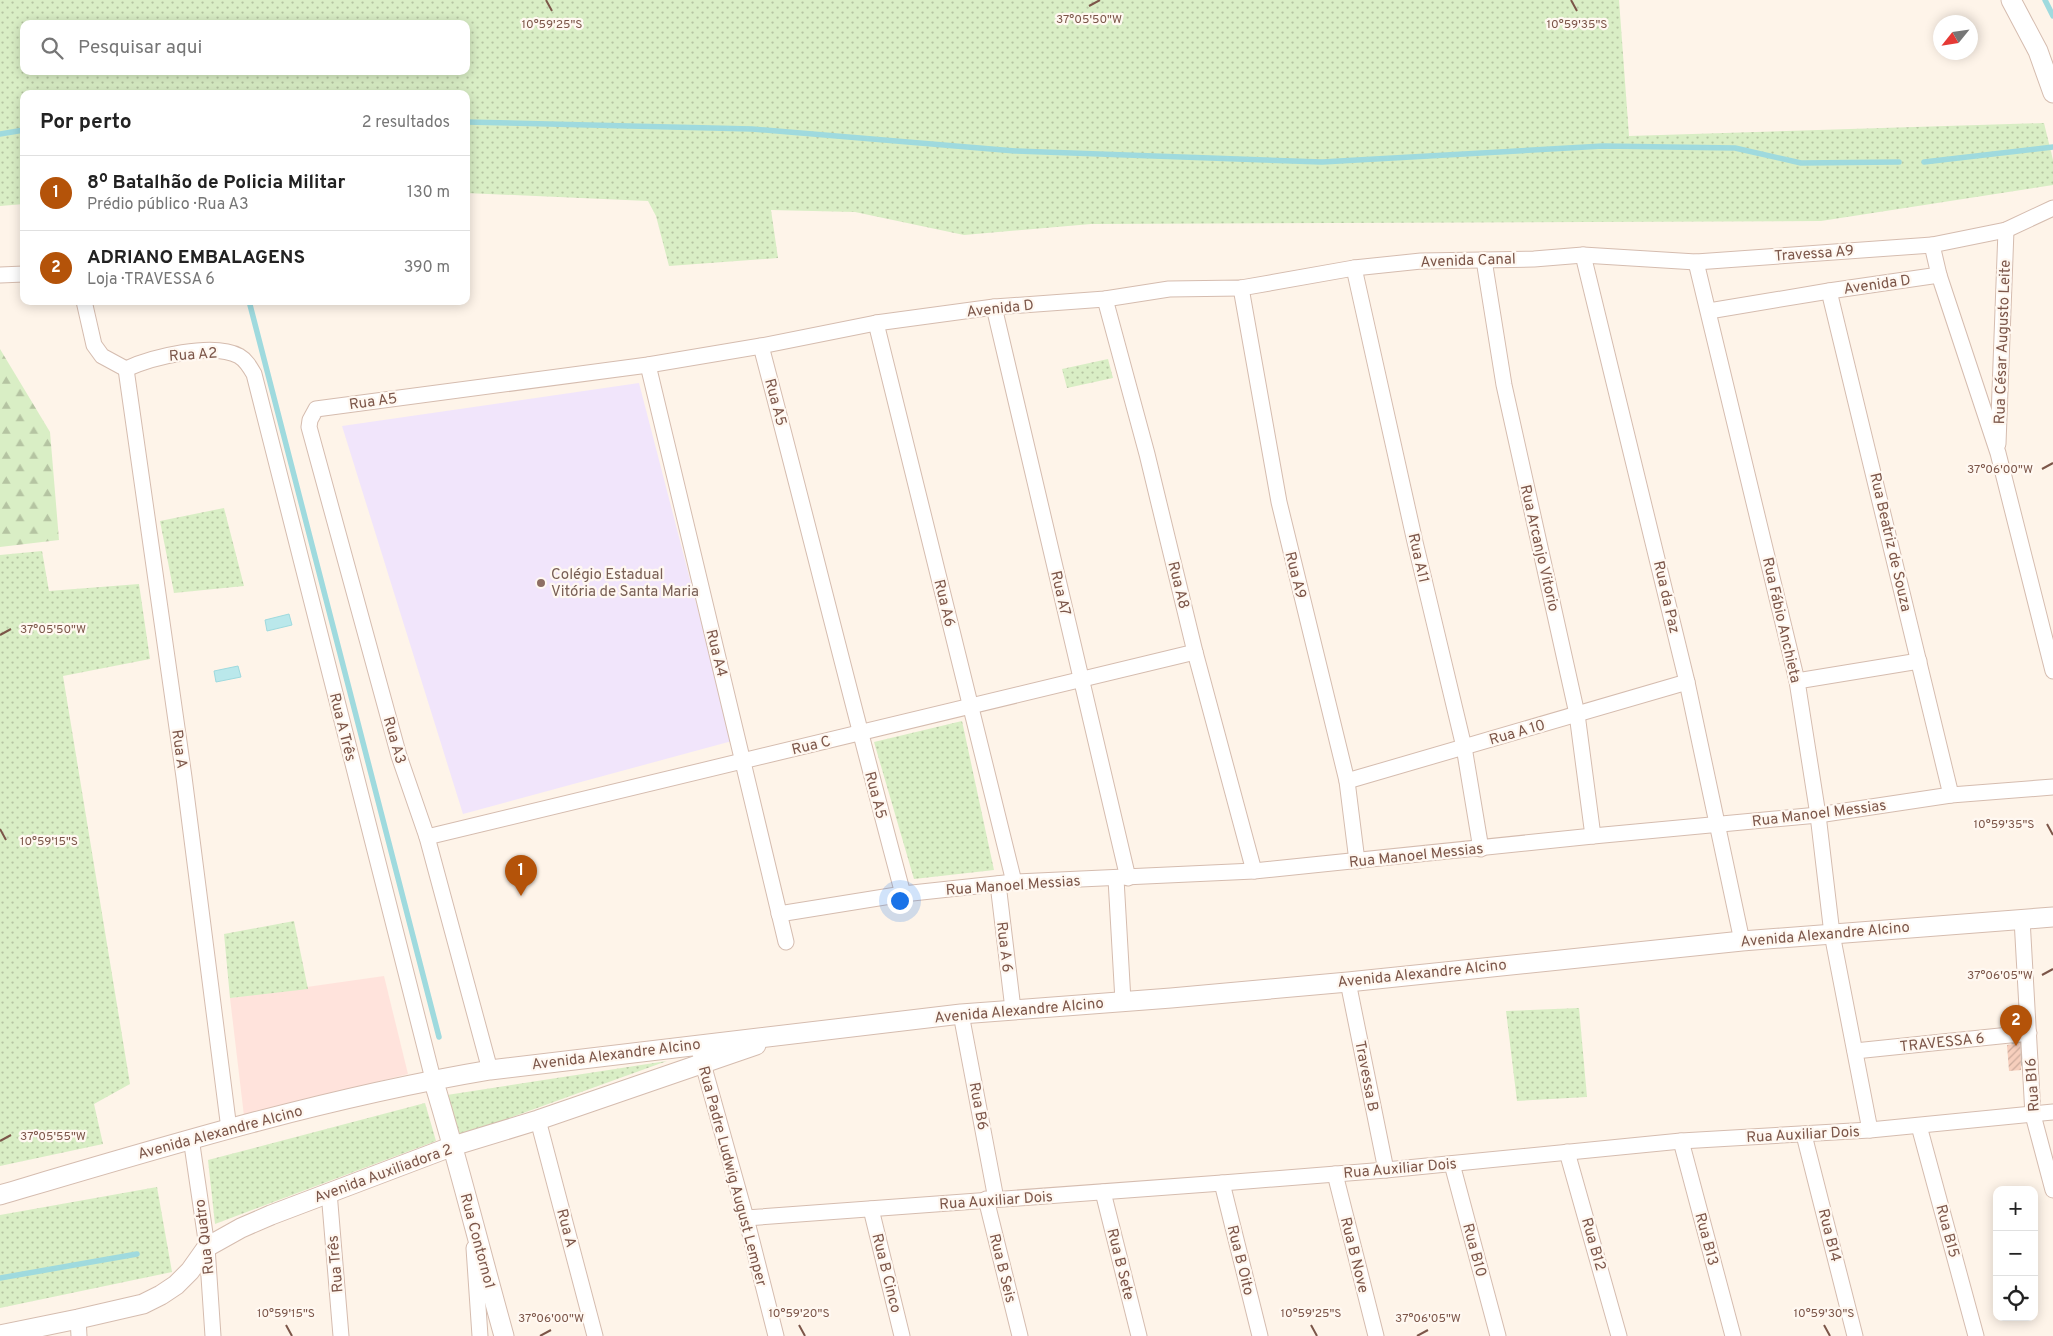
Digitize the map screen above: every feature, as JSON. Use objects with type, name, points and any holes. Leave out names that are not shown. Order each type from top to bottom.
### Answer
[{"type":"street","points":[[2011,0],[2046,50],[2053,93]]},
{"type":"street","points":[[1939,275],[1932,245],[2006,230],[2053,209]]},
{"type":"street","name":"Rua César Augusto Leite","points":[[1998,453],[2006,230]]},
{"type":"street","name":"Travessa A9","points":[[1696,262],[1932,245]]},
{"type":"street","name":"Avenida Canal","points":[[1241,288],[1354,268],[1421,261],[1584,255],[1696,262]]},
{"type":"street","name":"Rua da Paz","points":[[1584,255],[1687,682],[1742,941]]},
{"type":"street","name":"Rua Arcanjo Vitorio","points":[[1484,260],[1506,394],[1577,714],[1592,836]]},
{"type":"street","points":[[1696,262],[1709,311]]},
{"type":"street","name":"Rua A11","points":[[1354,268],[1415,542],[1464,747],[1481,849]]},
{"type":"street","points":[[0,275],[20,274]]},
{"type":"street","name":"Rua César Augusto Leite","points":[[1939,275],[1998,453],[2053,671]]},
{"type":"street","name":"Avenida D","points":[[1709,311],[1939,275]]},
{"type":"street","name":"Avenida D","points":[[761,346],[876,323],[994,307],[1105,299],[1169,289],[1241,288]]},
{"type":"street","name":"Rua A9","points":[[1241,288],[1279,502],[1347,781],[1357,861]]},
{"type":"street","name":"Rua Beatriz de Souza","points":[[1829,291],[1951,794]]},
{"type":"street","name":"Rua A8","points":[[1105,299],[1147,454],[1195,652],[1254,872]]},
{"type":"street","points":[[85,305],[94,345],[102,356],[126,369]]},
{"type":"street","name":"Rua A7","points":[[994,307],[1081,680],[1122,879],[1123,1000]]},
{"type":"street","name":"Rua Fábio Anchieta","points":[[1709,311],[1796,681],[1818,815],[1832,934],[1870,1130]]},
{"type":"street","name":"Rua A6","points":[[876,323],[1014,882]]},
{"type":"street","name":"Rua A5","points":[[316,409],[648,365],[761,346],[807,520],[859,733],[903,894]]},
{"type":"street","name":"Rua A2","points":[[126,369],[169,354],[218,350],[243,358],[254,374]]},
{"type":"street","name":"Rua A4","points":[[648,365],[786,942]]},
{"type":"street","name":"Rua A","points":[[126,369],[184,777],[230,1128]]},
{"type":"street","name":"Rua A Três","points":[[254,374],[432,1080]]},
{"type":"street","name":"Rua A3","points":[[316,409],[310,420],[309,427],[399,756],[427,838],[490,1070]]},
{"type":"street","name":"Rua C","points":[[427,838],[1195,652]]},
{"type":"street","points":[[1796,681],[1919,661]]},
{"type":"street","name":"Rua A 10","points":[[1347,781],[1687,682]]},
{"type":"street","name":"Rua Manoel Messias","points":[[779,914],[903,894],[1014,882],[1254,872],[1592,836],[1818,815],[1951,794],[2053,786]]},
{"type":"street","name":"Rua A 6","points":[[998,884],[1013,1009]]},
{"type":"street","name":"Avenida Alexandre Alcino","points":[[0,1195],[191,1138],[319,1105],[432,1080],[490,1070],[961,1014],[1348,982],[1742,941],[2053,916]]},
{"type":"street","name":"Rua B16","points":[[2022,919],[2033,1115],[2053,1190]]},
{"type":"street","name":"Travessa B","points":[[1348,982],[1386,1170]]},
{"type":"street","name":"Rua B6","points":[[961,1014],[991,1199]]},
{"type":"street","name":"TRAVESSA 6","points":[[1855,1051],[2029,1033]]},
{"type":"street","name":"Avenida Auxiliadora 2","points":[[0,1335],[79,1328],[143,1304],[161,1296],[176,1285],[190,1271],[207,1247],[240,1228],[328,1192],[454,1146],[702,1065],[786,1034]]},
{"type":"street","name":"Rua Padre Ludwig August Lemper","points":[[698,1044],[702,1065],[746,1218],[776,1336]]},
{"type":"street","name":"Rua Contorno1","points":[[432,1080],[454,1146],[473,1226],[504,1336]]},
{"type":"street","name":"Rua Auxiliar Dois","points":[[746,1218],[1222,1184],[1452,1164],[1681,1141],[1870,1130],[2053,1112]]},
{"type":"street","name":"Rua A","points":[[538,1120],[595,1336]]},
{"type":"street","name":"Rua B15","points":[[1919,1126],[1976,1336]]},
{"type":"street","name":"Rua B14","points":[[1804,1135],[1855,1336]]},
{"type":"street","name":"Rua Quatro","points":[[191,1138],[207,1247],[213,1336]]},
{"type":"street","name":"Rua B13","points":[[1681,1141],[1733,1336]]},
{"type":"street","name":"Rua B12","points":[[1567,1152],[1619,1336]]},
{"type":"street","name":"Rua B10","points":[[1452,1164],[1498,1336]]},
{"type":"street","name":"Rua B Nove","points":[[1335,1174],[1376,1336]]},
{"type":"street","name":"Rua B Oito","points":[[1222,1184],[1260,1336]]},
{"type":"street","name":"Rua Três","points":[[328,1192],[341,1336]]},
{"type":"street","name":"Rua B Sete","points":[[1103,1192],[1139,1336]]},
{"type":"street","name":"Rua B Seis","points":[[991,1199],[1020,1336]]},
{"type":"street","name":"Rua B Cinco","points":[[871,1210],[902,1336]]},
{"type":"street","points":[[473,1226],[480,1336]]},
{"type":"shaded area","name":"Colégio Estadual Vitória de Santa Maria","points":[[639,383],[732,741],[463,814],[342,426]]},
{"type":"shaded area","points":[[384,976],[408,1074],[244,1116],[230,998]]},
{"type":"green space","points":[[0,0],[1619,0],[1629,136],[2044,123],[2053,160],[2053,185],[1821,221],[1091,224],[964,235],[855,212],[771,210],[778,258],[669,266],[656,216],[648,201],[470,193],[470,90],[20,90],[20,204],[0,206]]},
{"type":"green space","points":[[0,349],[50,432],[59,540],[0,547]]},
{"type":"green space","points":[[1108,359],[1113,378],[1067,388],[1062,369]]},
{"type":"green space","points":[[224,508],[244,586],[174,593],[160,521]]},
{"type":"green space","points":[[42,551],[49,591],[139,584],[150,659],[63,676],[130,1084],[94,1104],[103,1144],[0,1166],[0,555]]},
{"type":"green space","points":[[962,721],[994,870],[914,879],[874,742]]},
{"type":"green space","points":[[294,921],[308,989],[230,998],[224,934]]},
{"type":"green space","points":[[1579,1008],[1587,1097],[1517,1101],[1506,1011]]},
{"type":"green space","points":[[667,1061],[460,1136],[447,1095]]},
{"type":"green space","points":[[425,1103],[436,1141],[215,1224],[208,1160]]},
{"type":"green space","points":[[157,1187],[172,1272],[0,1308],[0,1215]]},
{"type":"water","points":[[289,614],[292,625],[267,631],[265,620]]},
{"type":"water","points":[[238,666],[241,677],[216,682],[214,671]]},
{"type":"building","points":[[2020,1043],[2021,1070],[2009,1071],[2007,1045]]},
{"type":"waterway","points":[[2045,0],[2053,16]]},
{"type":"waterway","points":[[470,122],[752,129],[1015,151],[1322,162],[1603,146],[1735,148],[1801,163],[1899,162]]},
{"type":"waterway","points":[[0,134],[20,131]]},
{"type":"waterway","points":[[1924,162],[2053,147]]},
{"type":"waterway","points":[[250,305],[439,1037]]},
{"type":"waterway","points":[[0,1278],[137,1254]]},
{"type":"place","name":"Colégio Estadual Vitória de Santa Maria","points":[[541,583]]},
{"type":"place","name":"8º Batalhão de Policia Militar","points":[[521,896]]},
{"type":"place","name":"ADRIANO EMBALAGENS","points":[[2016,1046]]}]
